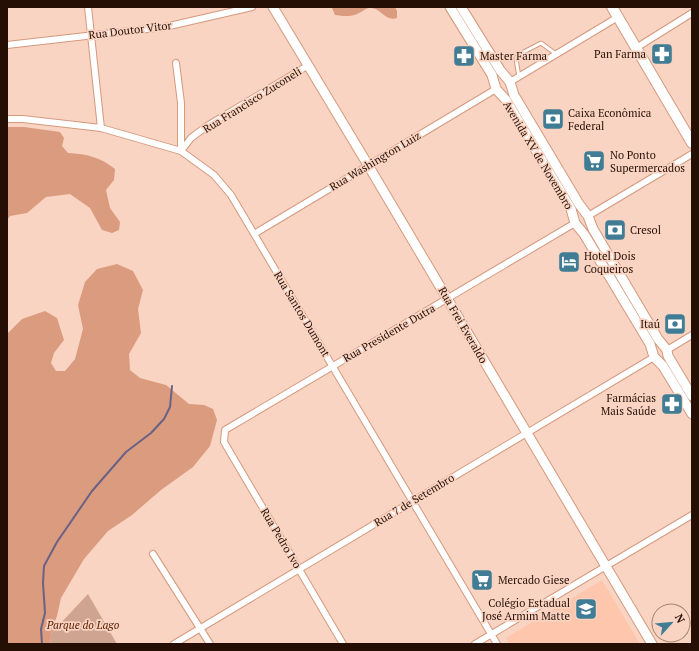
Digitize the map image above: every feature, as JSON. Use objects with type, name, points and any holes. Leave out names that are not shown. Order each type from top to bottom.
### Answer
[{"type":"main road","name":"Rua Frei Everaldo","points":[[273,7],[652,644]]},
{"type":"main road","name":"Avenida XV de Novembro","points":[[450,7],[576,222],[650,344],[655,356],[692,414]]},
{"type":"main road","name":"Avenida XV de Novembro","points":[[462,7],[509,83],[692,396]]},
{"type":"main road","points":[[612,7],[692,143]]},
{"type":"main road","points":[[499,79],[509,83],[507,92],[498,88],[499,79]]},
{"type":"main road","points":[[578,213],[587,216],[585,226],[576,222],[578,213]]},
{"type":"main road","points":[[657,347],[666,350],[664,360],[655,356],[657,347]]},
{"type":"street","points":[[88,7],[101,128]]},
{"type":"street","name":"Rua Doutor Vitor","points":[[7,44],[166,27],[252,7]]},
{"type":"street","points":[[636,48],[692,13]]},
{"type":"street","points":[[509,83],[618,17]]},
{"type":"street","points":[[176,63],[181,103],[181,151]]},
{"type":"street","name":"Rua Francisco Zuconeli","points":[[181,151],[191,138],[207,126],[307,66]]},
{"type":"street","name":"Rua Washington Luiz","points":[[254,234],[498,88]]},
{"type":"street","name":"Rua Santos Dumont","points":[[7,119],[23,119],[101,128],[181,151],[214,175],[231,196],[254,234],[497,644]]},
{"type":"street","points":[[587,216],[692,154]]},
{"type":"street","name":"Rua Presidente Dutra","points":[[224,430],[576,222]]},
{"type":"street","points":[[666,350],[692,335]]},
{"type":"street","name":"Rua 7 de Setembro","points":[[174,644],[299,570],[412,500],[655,356]]},
{"type":"street","name":"Rua Pedro Ivo","points":[[224,430],[224,442],[343,644]]},
{"type":"street","points":[[475,644],[692,515]]},
{"type":"street","points":[[153,554],[210,644]]},
{"type":"lane","points":[[519,77],[516,59],[518,55],[541,44],[556,54]]},
{"type":"shaded area","points":[[395,7],[397,11],[397,18],[393,19],[372,8],[366,9],[355,15],[346,16],[335,15],[332,8]]},
{"type":"shaded area","points":[[7,127],[24,127],[60,132],[64,138],[62,146],[68,153],[93,157],[115,169],[114,180],[106,190],[110,208],[120,222],[119,230],[112,233],[102,230],[90,208],[70,194],[46,197],[27,213],[10,216],[7,220]]},
{"type":"shaded area","points":[[117,264],[133,271],[143,290],[138,309],[141,333],[129,354],[130,370],[140,378],[166,385],[189,404],[204,405],[213,409],[217,420],[210,446],[193,467],[161,490],[132,515],[108,531],[84,559],[61,598],[52,629],[50,644],[7,644],[7,334],[22,319],[45,311],[57,318],[64,340],[54,353],[51,363],[56,371],[65,371],[75,359],[83,329],[78,305],[85,282],[97,269]]},
{"type":"shaded area","name":"Colégio Estadual José Armim Matte","points":[[602,580],[640,644],[510,644],[506,638]]},
{"type":"green space","name":"Parque do Lago","points":[[88,594],[117,644],[50,644],[52,629],[59,625]]},
{"type":"waterway","points":[[42,644],[41,629],[45,613],[43,583],[44,566],[57,542],[92,491],[126,452],[151,433],[164,419],[170,407],[172,386]]},
{"type":"place","name":"Pan Farma","points":[[662,54]]},
{"type":"place","name":"Master Farma","points":[[464,56]]},
{"type":"place","name":"Caixa Econômica Federal","points":[[553,119]]},
{"type":"place","name":"No Ponto Supermercados","points":[[594,161]]},
{"type":"place","name":"Cresol","points":[[615,230]]},
{"type":"place","name":"Hotel Dois Coqueiros","points":[[569,262]]},
{"type":"place","name":"Itaú","points":[[675,324]]},
{"type":"place","name":"Farmácias Mais Saúde","points":[[672,404]]},
{"type":"place","name":"Mercado Giese","points":[[482,580]]},
{"type":"place","name":"Colégio Estadual José Armim Matte","points":[[586,609]]}]
